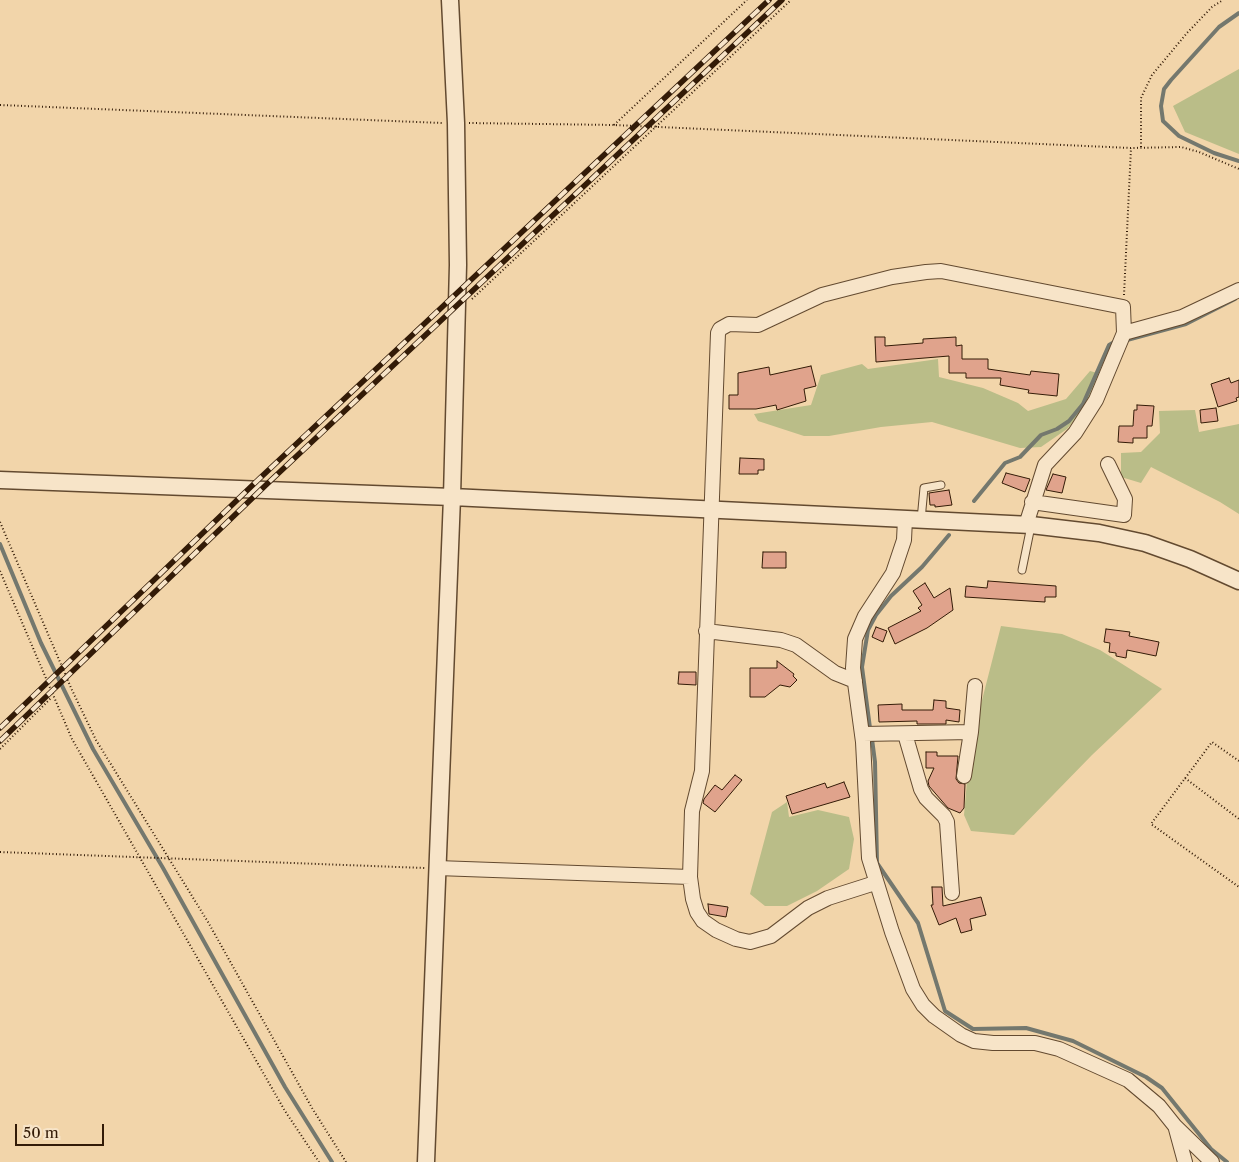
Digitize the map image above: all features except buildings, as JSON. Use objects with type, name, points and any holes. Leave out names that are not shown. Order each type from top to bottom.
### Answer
[{"type":"street","points":[[426,1162],[452,497],[458,265],[456,123],[450,0]]},
{"type":"street","points":[[875,883],[828,898],[808,908],[771,936],[750,942],[736,939],[716,930],[704,921],[697,912],[693,899],[690,877],[692,811],[702,771],[718,333],[724,326],[758,325],[822,296],[892,277],[941,271],[1123,307],[1124,333],[1096,400],[1075,433],[1045,465],[1032,502],[1029,525]]},
{"type":"street","points":[[1124,333],[1182,317],[1239,290]]},
{"type":"street","points":[[1108,464],[1125,499],[1122,538]]},
{"type":"street","points":[[0,480],[452,497],[1029,525],[1098,533],[1122,538],[1190,559],[1239,581]]},
{"type":"street","points":[[1032,502],[1124,515]]},
{"type":"street","points":[[913,519],[893,573],[865,616],[855,639],[855,680],[862,734],[869,858],[875,883],[913,989],[923,1004],[944,1025],[974,1041],[993,1044],[1035,1044],[1059,1049],[1128,1080],[1160,1106],[1175,1126],[1212,1162]]},
{"type":"street","points":[[706,631],[781,640],[796,645],[835,673],[855,680]]},
{"type":"street","points":[[964,776],[971,732],[975,686]]},
{"type":"street","points":[[862,734],[971,732]]},
{"type":"street","points":[[905,734],[921,789],[926,798],[944,816],[947,822],[952,893]]},
{"type":"street","points":[[438,868],[690,877]]},
{"type":"street","points":[[1175,1126],[1185,1162]]},
{"type":"lane","points":[[913,519],[924,488],[941,486]]},
{"type":"lane","points":[[1022,570],[1029,525]]},
{"type":"path","points":[[614,125],[747,0]]},
{"type":"path","points":[[466,305],[791,0]]},
{"type":"path","points":[[1141,147],[1141,98],[1152,75],[1187,33],[1212,7],[1223,0]]},
{"type":"path","points":[[0,105],[456,123],[614,125],[1130,148],[1181,147],[1200,152],[1239,170]]},
{"type":"path","points":[[1123,307],[1130,148]]},
{"type":"path","points":[[0,522],[72,690],[96,740],[208,922],[312,1108],[346,1162]]},
{"type":"path","points":[[0,571],[52,697],[72,739],[141,856],[285,1111],[320,1162]]},
{"type":"path","points":[[0,749],[52,697]]},
{"type":"path","points":[[1239,761],[1212,742],[1151,824],[1239,888]]},
{"type":"path","points":[[1185,778],[1239,818]]},
{"type":"path","points":[[0,852],[438,868]]},
{"type":"green space","points":[[1239,69],[1239,154],[1185,132],[1173,106]]},
{"type":"green space","points":[[938,359],[939,377],[983,388],[1018,403],[1028,411],[1066,399],[1090,371],[1101,374],[1087,405],[1067,429],[1041,447],[1020,448],[932,422],[881,427],[829,436],[804,436],[758,421],[754,414],[811,405],[821,375],[862,364],[868,369]]},
{"type":"green space","points":[[1195,410],[1199,432],[1239,424],[1239,514],[1220,502],[1151,467],[1141,483],[1121,477],[1121,453],[1141,452],[1160,433],[1159,411]]},
{"type":"green space","points":[[1001,626],[1062,634],[1100,650],[1162,689],[1092,755],[1014,835],[971,831],[964,815],[970,747]]},
{"type":"green space","points":[[787,802],[789,817],[818,810],[849,817],[854,839],[849,869],[817,891],[787,906],[765,906],[750,894],[772,812]]},
{"type":"waterway","points":[[1239,13],[1219,27],[1171,80],[1164,89],[1161,106],[1163,121],[1179,136],[1214,153],[1239,161]]},
{"type":"waterway","points":[[1127,340],[1186,324],[1235,299]]},
{"type":"waterway","points":[[974,501],[1005,463],[1020,457],[1041,435],[1057,429],[1069,421],[1083,404],[1109,345],[1116,341]]},
{"type":"waterway","points":[[870,728],[862,667],[868,630],[876,615],[891,596],[922,567],[949,535]]},
{"type":"waterway","points":[[0,544],[41,643],[93,749],[163,868],[285,1087],[332,1162]]},
{"type":"waterway","points":[[872,739],[875,762],[877,863],[918,923],[945,1011],[973,1029],[1026,1028],[1073,1041],[1146,1077],[1162,1088],[1211,1149],[1227,1162]]},
{"type":"railway","points":[[0,728],[259,479],[769,0]]},
{"type":"railway","points":[[0,741],[267,484],[782,0]]}]
